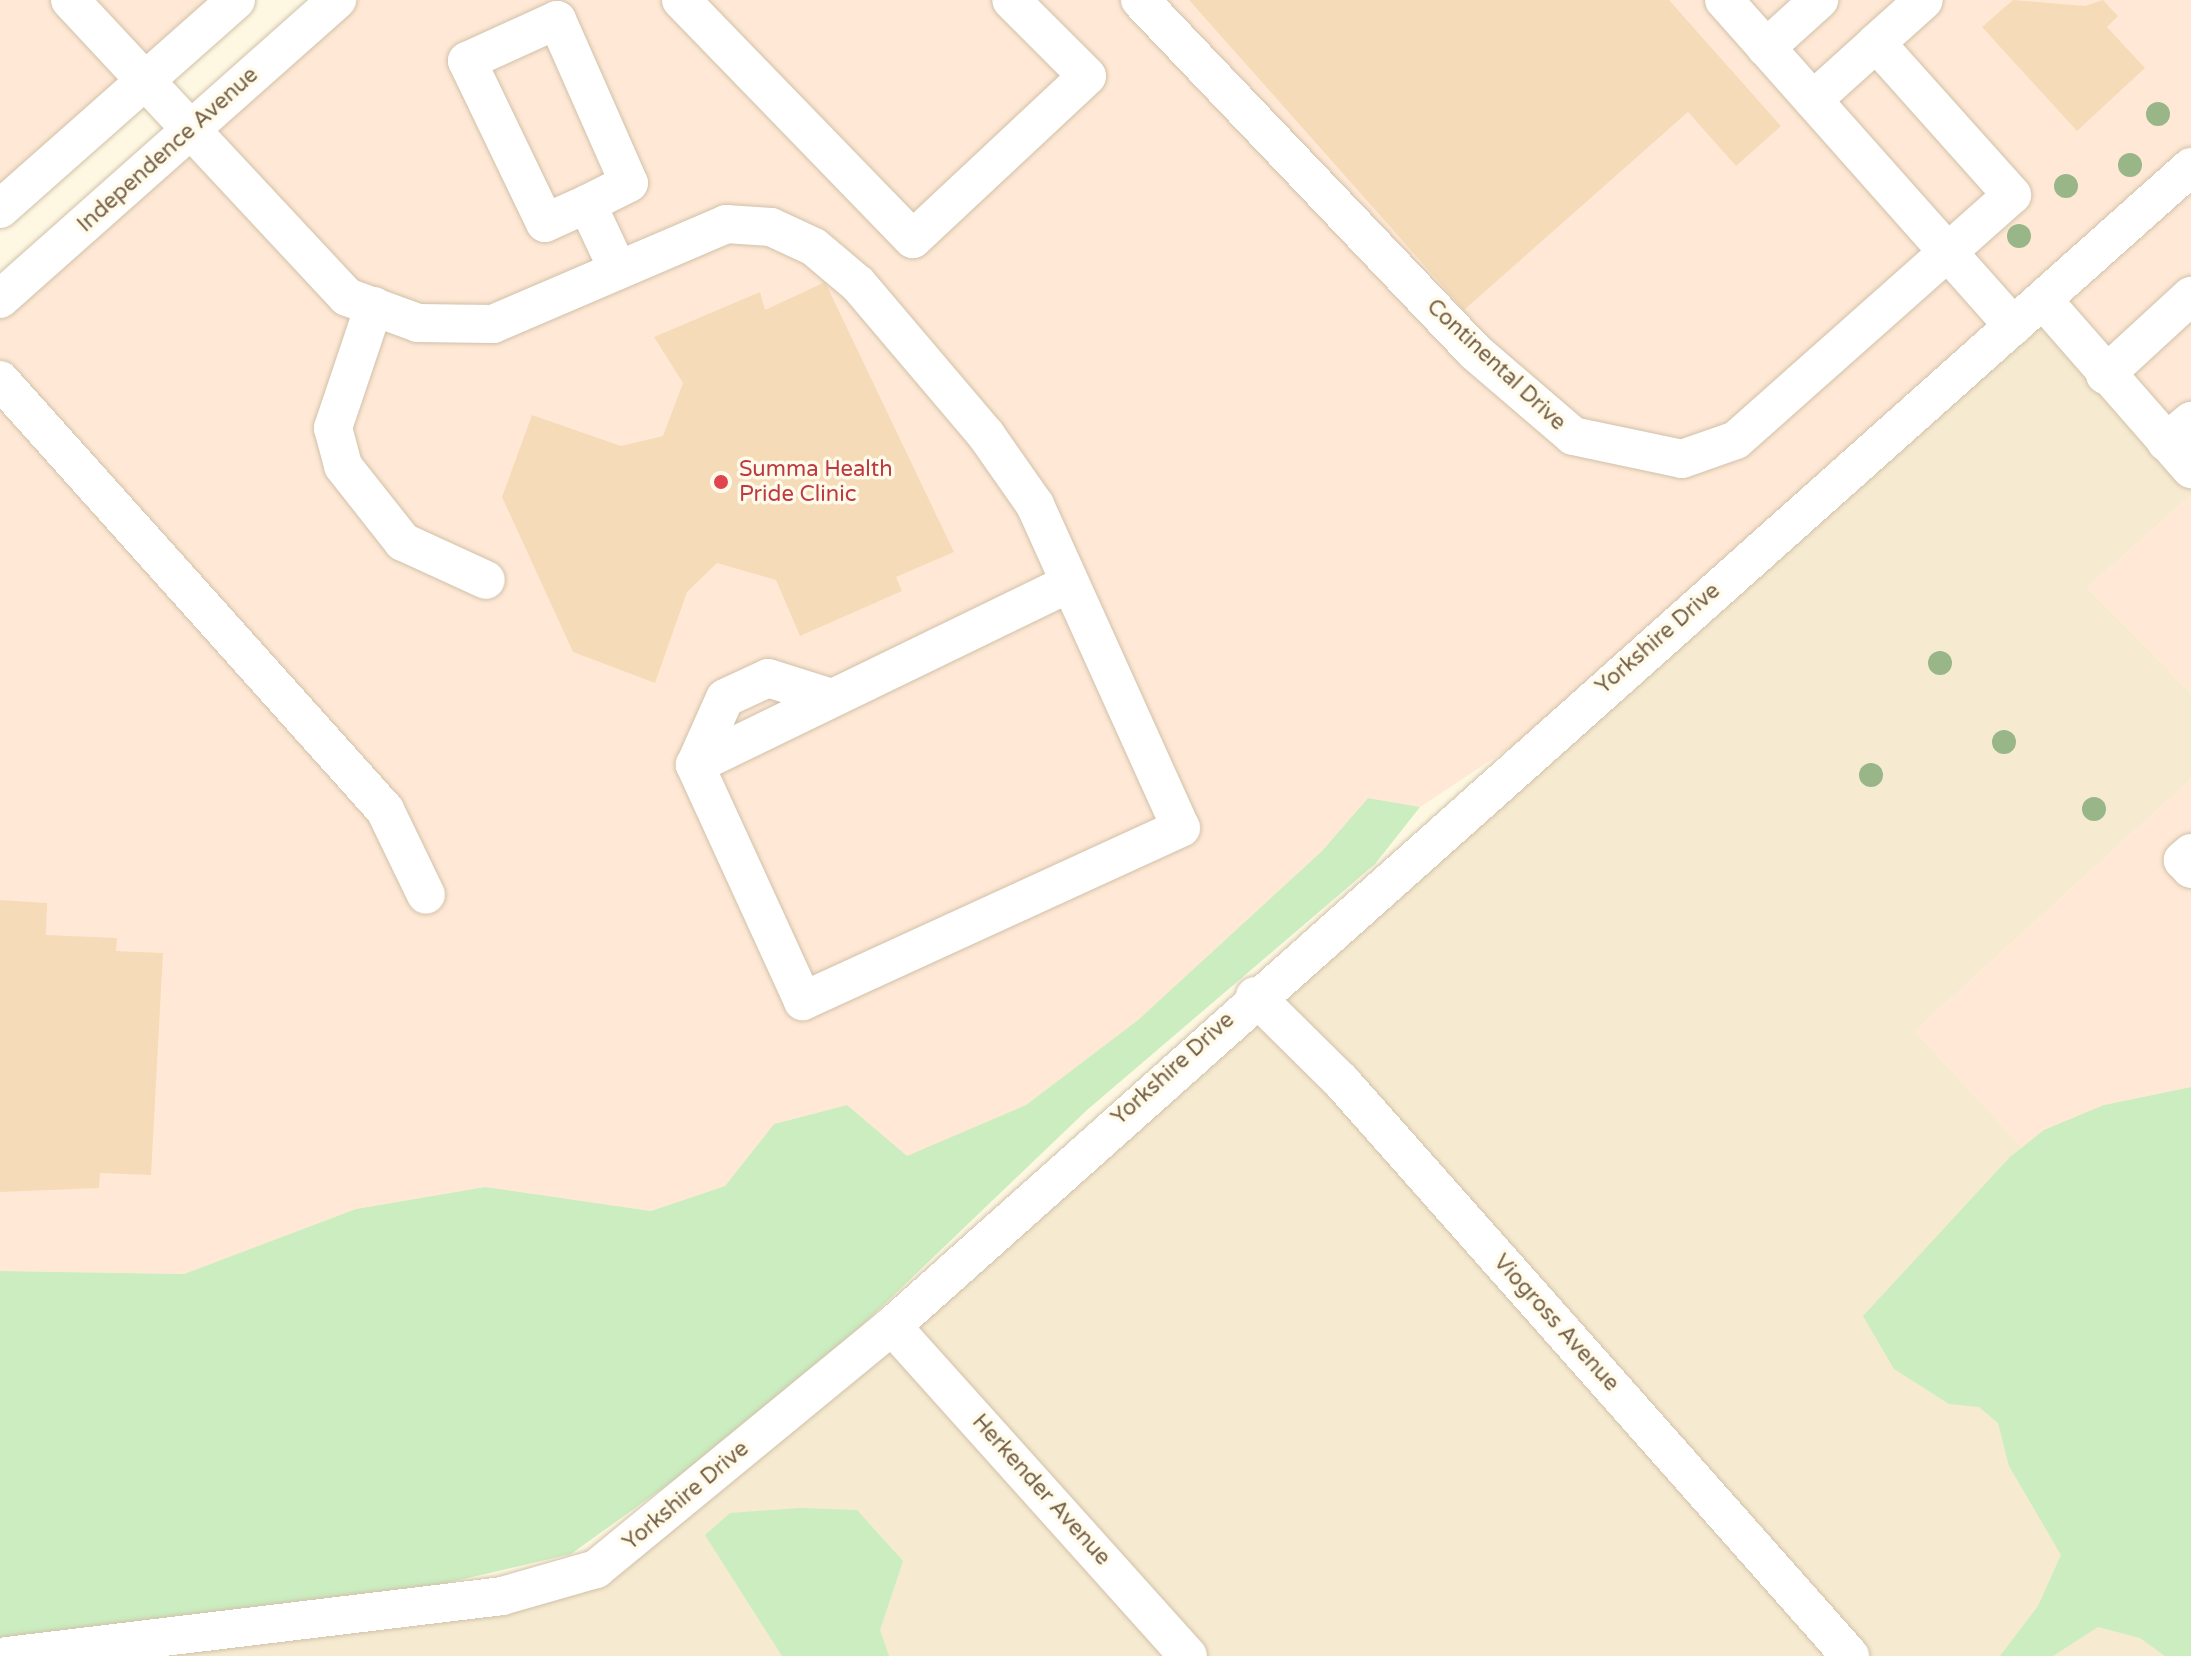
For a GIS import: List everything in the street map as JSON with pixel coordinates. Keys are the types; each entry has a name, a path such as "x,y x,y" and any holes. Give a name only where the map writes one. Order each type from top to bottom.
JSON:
{"street":[{"path":"70,0 188,132 347,297 418,323 493,324 726,224 771,227 814,247 858,284 986,435 1035,505 1181,828 803,1001 695,765 1069,583"},
{"path":"0,209 236,0"},
{"name":"Independence Avenue","path":"0,299 337,0"},
{"path":"681,0 913,239 1087,76 1011,0"},
{"name":"Continental Drive","path":"1140,0 1474,351 1573,436 1682,459 1736,440 2012,195 1876,43"},
{"path":"1724,0 2013,326"},
{"path":"1766,48 1819,0"},
{"path":"1813,100 1924,0"},
{"path":"557,20 629,183 587,204 545,223 467,61 557,20"},
{"name":"Yorkshire Drive","path":"7,1656 309,1623 568,1581 643,1534 892,1326 1255,996 2191,167"},
{"path":"587,204 618,270"},
{"path":"2105,375 2191,296"},
{"path":"2043,300 2105,375 2183,444"},
{"path":"374,306 333,428 343,466 403,542 486,580"},
{"path":"0,380 385,810 426,895"},
{"path":"2191,853 2183,860 2191,869"},
{"name":"Viogross Avenue","path":"1255,996 1341,1081 1850,1656"},
{"name":"Herkender Avenue","path":"892,1326 1188,1656"}],"shaded area":[{"path":"0,0 236,0 0,209"},
{"path":"337,0 2191,0 2191,469 2043,300 1599,689 1420,807 1368,798 1322,851 1138,1020 1026,1105 907,1157 847,1105 774,1124 725,1186 651,1211 485,1187 356,1209 184,1274 0,1271 0,299"},
{"path":"2043,300 2191,469 2191,495 2087,588 2191,693 2191,779 1915,1031 2191,1331 2191,1656 7,1656 596,1569"},
{"path":"2191,495 2191,693 2087,588"},
{"path":"2191,779 2191,1087 2104,1105 2022,1148 1915,1031"}],"green space":[{"path":"1368,798 1420,807 1375,864 1087,1110 780,1404 571,1554 416,1590 0,1644 0,1271 184,1274 356,1209 485,1187 651,1211 725,1186 774,1124 847,1105 907,1156 1026,1105 1138,1020 1322,851"},
{"path":"2191,1087 2191,1656 2165,1656 2140,1638 2098,1627 2053,1656 2000,1656 2038,1606 2061,1555 2009,1466 1998,1423 1979,1407 1949,1404 1894,1369 1863,1316 2010,1157 2044,1130 2104,1105"},
{"path":"800,1508 857,1510 903,1561 880,1630 889,1656 782,1656 705,1535 730,1513"}],"building":[{"path":"1189,0 1669,0 1781,126 1736,166 1688,112 1464,310"},
{"path":"2013,0 2085,6 2103,0 2118,16 2107,27 2145,68 2077,131 1982,27"},
{"path":"825,282 954,552 896,577 902,591 800,636 776,580 717,563 687,592 655,683 573,652 502,497 532,415 621,446 663,436 683,383 654,337 760,292 765,310"},
{"path":"0,900 47,903 46,935 117,938 116,951 163,953 151,1175 100,1173 99,1188 0,1192"}],"place":[{"name":"Summa Health Pride Clinic","path":"721,482"}]}
